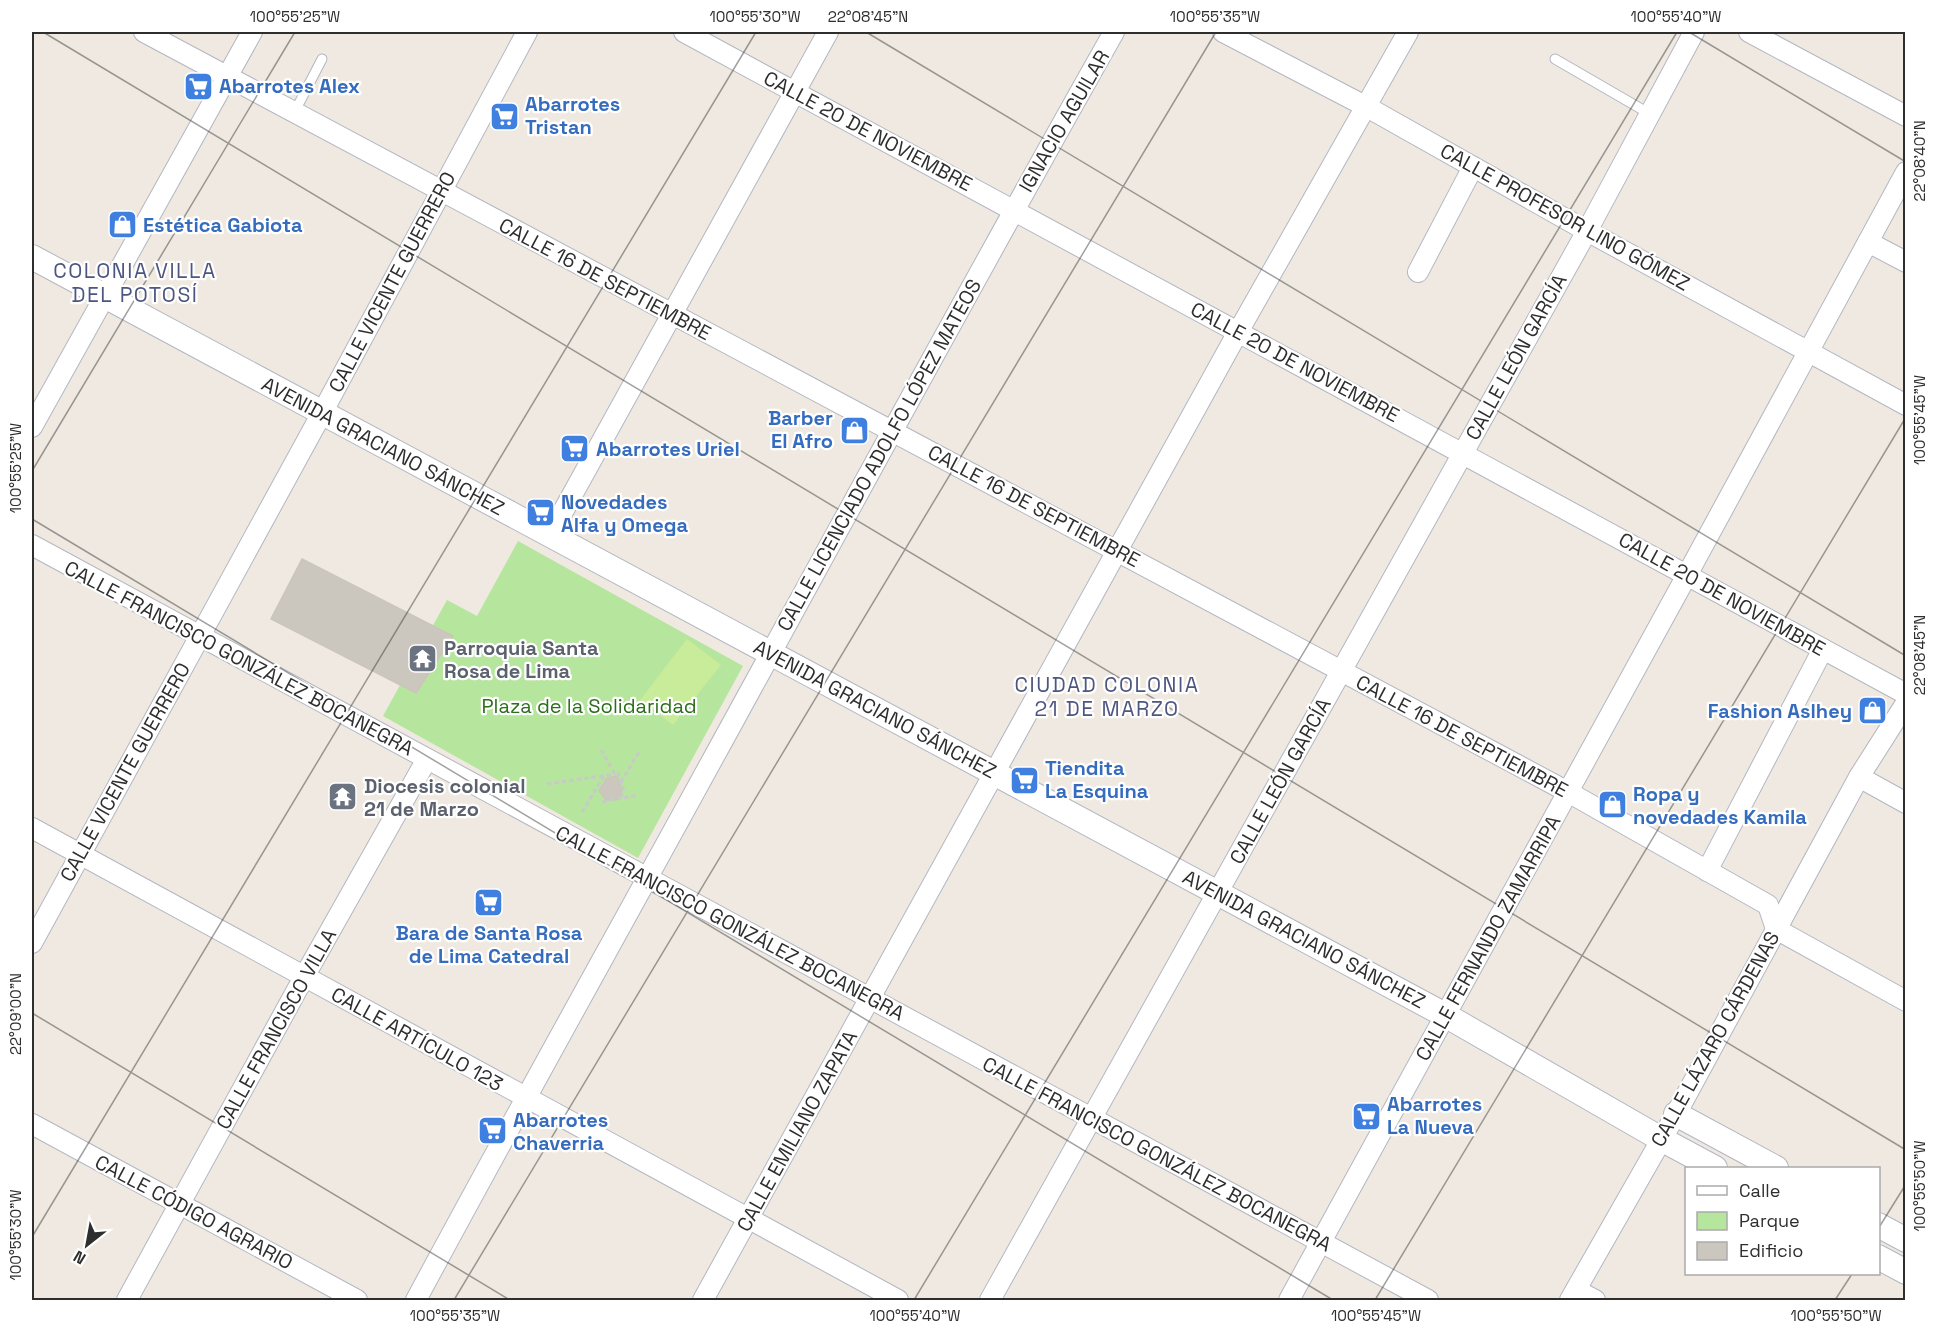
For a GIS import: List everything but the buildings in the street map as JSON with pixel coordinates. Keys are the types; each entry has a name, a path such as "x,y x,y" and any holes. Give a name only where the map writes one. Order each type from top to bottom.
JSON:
{"street":[{"name":"CALLE 16 DE SEPTIEMBRE","path":"144,32 1568,792 1768,905 1776,928"},
{"path":"32,427 252,32"},
{"name":"CALLE VICENTE GUERRERO","path":"32,943 527,32"},
{"name":"CALLE 20 DE NOVIEMBRE","path":"684,32 1905,694"},
{"path":"550,535 828,32"},
{"name":"IGNACIO AGUILAR","path":"1013,210 1114,32"},
{"name":"CALLE PROFESOR LINO GÓMEZ","path":"1223,32 1367,107 1587,231 1905,405"},
{"name":"CALLE EMILIANO ZAPATA","path":"703,1300 1238,332 1408,32"},
{"name":"CALLE LEÓN GARCÍA","path":"990,1300 1587,231 1694,32"},
{"path":"1749,32 1905,116"},
{"path":"1418,272 1473,167"},
{"name":"CALLE FERNANDO ZAMARRIPA","path":"1289,1300 1687,575 1905,172"},
{"name":"CALLE LICENCIADO ADOLFO LÓPEZ MATEOS","path":"416,1300 525,1097 1013,210"},
{"path":"1868,242 1905,262"},
{"name":"AVENIDA GRACIANO SÁNCHEZ","path":"32,257 1445,1015 1661,1140 1713,1167"},
{"name":"CALLE FRANCISCO GONZÁLEZ BOCANEGRA","path":"32,545 1428,1300"},
{"path":"1707,871 1823,649"},
{"name":"CALLE LÁZARO CÁRDENAS","path":"1573,1295 1676,1114 1859,777 1905,703"},
{"name":"CALLE FRANCISCO VILLA","path":"127,1300 304,977 428,759"},
{"path":"1859,777 1905,803"},
{"name":"CALLE ARTÍCULO 123","path":"32,828 898,1300"},
{"path":"1776,928 1905,1001"},
{"path":"1676,1114 1774,1167"},
{"name":"CALLE CÓDIGO AGRARIO","path":"32,1124 357,1300"},
{"path":"1880,1226 1905,1240"},
{"path":"1880,1258 1905,1272"},
{"path":"1573,1295 1594,1300"}],"lane":[{"path":"294,113 322,59"},
{"path":"1555,60 1650,114"}],"path":[{"path":"601,750 615,774"},
{"path":"621,782 639,752"},
{"path":"547,783 618,773 624,791 620,798"},
{"path":"582,812 604,776"},
{"path":"602,801 638,795"}],"green space":[{"name":"Plaza de la Solidaridad","path":"518,541 743,666 638,858 383,716 447,600 477,616"},
{"path":"687,639 721,665 673,725 640,700"}],"place":[{"name":"Abarrotes Alex","path":"198,86"},
{"name":"Abarrotes Tristan","path":"504,116"},
{"name":"Estética Gabiota","path":"122,225"},
{"name":"Barber El Afro","path":"854,430"},
{"name":"Abarrotes Uriel","path":"575,449"},
{"name":"Novedades Alfa y Omega","path":"540,513"},
{"name":"Parroquia Santa Rosa de Lima","path":"423,659"},
{"name":"Fashion Aslhey","path":"1873,711"},
{"name":"Tiendita La Esquina","path":"1024,780"},
{"name":"Diocesis colonial 21 de Marzo","path":"343,797"},
{"name":"Ropa y novedades Kamila","path":"1612,805"},
{"name":"Bara de Santa Rosa de Lima Catedral","path":"489,902"},
{"name":"Abarrotes La Nueva","path":"1366,1116"},
{"name":"Abarrotes Chaverria","path":"492,1131"}],"district":[{"name":"COLONIA VILLA DEL POTOSÍ","path":"135,282"},
{"name":"CIUDAD COLONIA 21 DE MARZO","path":"1107,696"}]}
